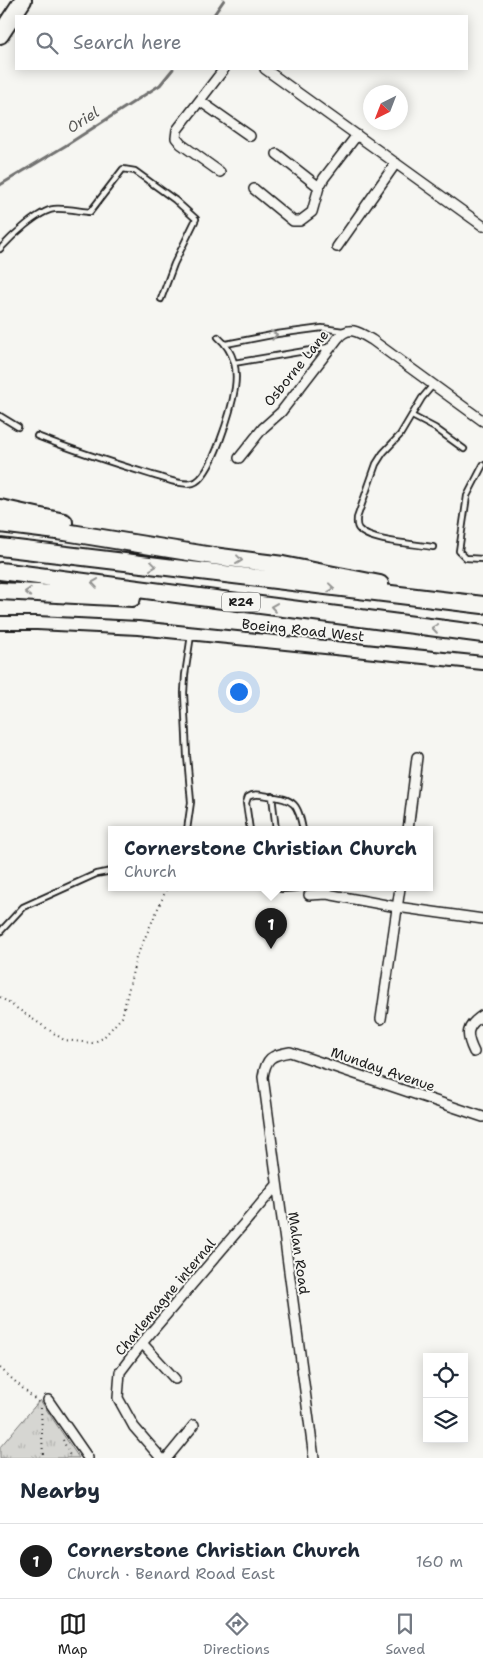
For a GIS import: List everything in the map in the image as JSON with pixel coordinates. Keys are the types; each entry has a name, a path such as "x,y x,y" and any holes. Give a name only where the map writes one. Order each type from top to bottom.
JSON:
{"highway":[{"path":"18,15 25,0"},
{"path":"0,35 25,0"},
{"path":"0,48 15,22"},
{"path":"0,508 213,556"},
{"path":"0,524 283,565 348,577 459,602"},
{"name":"R24","path":"0,547 483,605"},
{"name":"R24","path":"0,571 483,634"},
{"path":"0,591 252,604"}],"main road":[{"name":"Boeing Road West","path":"0,623 138,628 483,664"}],"street":[{"path":"220,172 181,144 176,138 177,130 223,70"},
{"path":"267,70 483,226"},
{"path":"200,101 250,136"},
{"path":"254,189 293,221 300,221 312,212 319,187 357,135"},
{"path":"277,154 319,187"},
{"path":"337,247 396,163"},
{"name":"Osborne Lane","path":"239,458 263,428 281,412 343,331 349,330 360,333 434,384 483,421"},
{"path":"409,826 418,757"},
{"path":"380,1019 400,891"},
{"path":"309,892 483,919"},
{"path":"474,1052 468,1035 469,1029 483,1015"},
{"name":"Munday Avenue","path":"274,1055 290,1052 483,1117"},
{"name":"Malan Road","path":"274,1055 265,1065 263,1077 276,1186 314,1458"},
{"name":"Charlemagne internal","path":"161,1458 134,1427 118,1398 120,1372 142,1343 276,1186"},
{"path":"142,1343 176,1379"},
{"path":"45,1402 88,1458"},
{"path":"167,1458 194,1425"}],"lane":[{"path":"0,249 25,225 53,209 90,212 123,169 135,171 175,200 196,219 174,264 161,299"},
{"path":"226,344 322,328 343,331"},
{"path":"37,436 112,463 183,484 192,484 198,481 204,475 214,456 231,406 235,387 234,362 226,344 218,337"},
{"path":"234,362 331,347"},
{"path":"433,547 371,536 359,529 356,524 376,464 383,453 400,435 422,398 434,384"},
{"path":"0,416 18,428"},
{"path":"412,416 435,428 464,449"},
{"path":"483,465 467,496 459,551 466,558 483,559"},
{"path":"188,826 191,802 184,694 191,634"},
{"path":"249,826 246,803 248,797 253,794 290,800 300,814 302,826"},
{"path":"272,796 276,826"},
{"path":"0,932 23,907 96,874 108,872"}],"path":[{"path":"0,997 64,1040 92,1043 103,1038 122,1017 136,958 166,891"},
{"path":"0,1368 45,1402 43,1458"}],"green space":[{"path":"40,1400 79,1458 0,1458 0,1447"}],"waterway":[{"name":"Oriel","path":"214,15 224,0"},
{"name":"Oriel","path":"0,185 160,85 172,70"}],"place":[{"name":"Cornerstone Christian Church","path":"271,949"}]}
